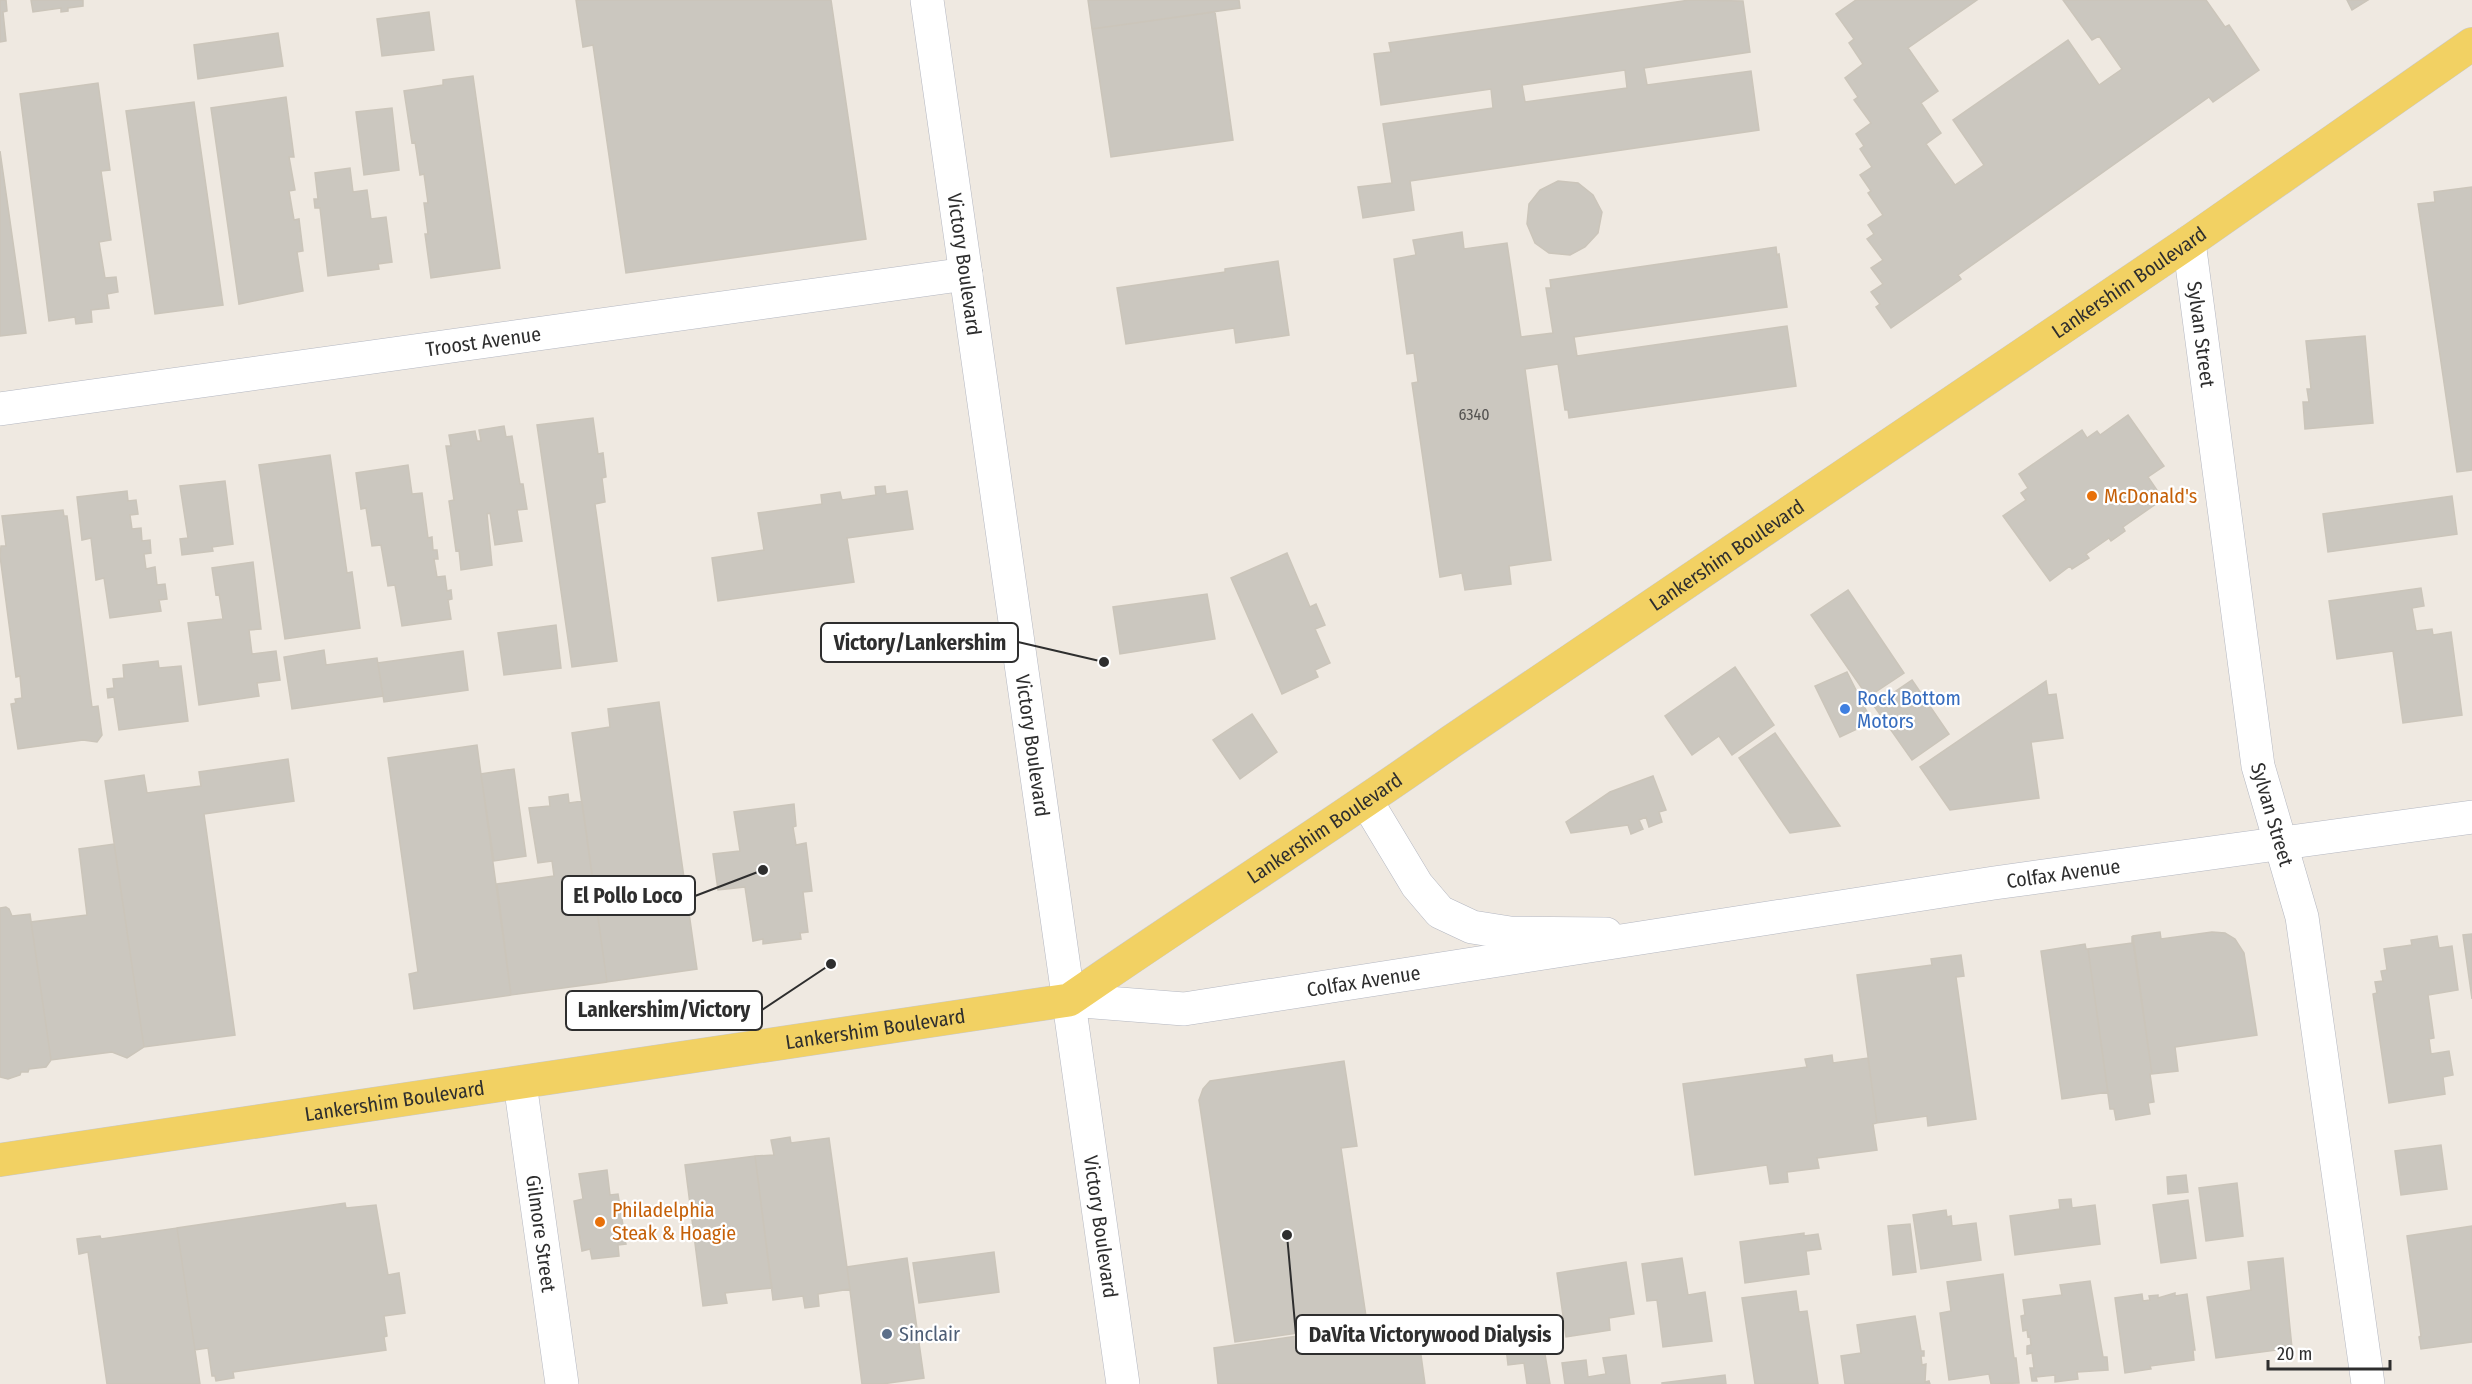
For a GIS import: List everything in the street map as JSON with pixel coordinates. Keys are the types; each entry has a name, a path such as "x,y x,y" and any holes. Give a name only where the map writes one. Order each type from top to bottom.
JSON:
{"main road":[{"name":"Victory Boulevard","path":"927,0 1123,1384"},
{"name":"Lankershim Boulevard","path":"0,1160 1069,1000 1160,937 1367,802 1460,735 2188,242 2472,44"},
{"name":"Sylvan Street","path":"2188,242 2258,766 2302,917 2367,1384"},
{"name":"Troost Avenue","path":"0,410 966,274"},
{"name":"Colfax Avenue","path":"1367,802 1417,885 1440,912 1472,927 1510,933 1656,935"},
{"name":"Colfax Avenue","path":"1069,1000 1184,1009 1402,977 1994,883 2472,817"},
{"name":"Gilmore Street","path":"520,1083 562,1384"}],"building":[{"path":"0,0 6,0 7,11 3,12 6,41 0,42"},
{"path":"31,0 83,0 83,6 68,8 68,11 61,12 61,8 33,12"},
{"path":"576,0 831,0 866,239 626,273 593,45 583,47"},
{"path":"1088,0 1239,0 1240,8 1092,29"},
{"path":"1690,0 1743,1 1750,52 1644,68 1647,85 1751,71 1759,130 1410,181 1414,210 1363,218 1358,187 1392,183 1383,124 1493,108 1491,89 1381,105 1374,54 1391,52 1389,43","holes":["1625,70 1627,88 1525,102 1522,85"]},
{"path":"1856,0 1977,0 1908,48 1938,91 1921,103 1941,133 1926,144 1955,185 1984,165 1953,120 2068,40 2099,85 2122,69 2099,36 2092,40 2063,0 2206,0 2225,27 2229,25 2259,70 2213,102 2209,97 1958,275 1961,279 1891,328 1876,307 1880,304 1871,292 1883,284 1871,268 1883,260 1867,239 1874,234 1868,225 1883,215 1868,193 1871,191 1860,175 1872,167 1860,149 1864,146 1856,134 1871,123 1854,100 1858,97 1845,78 1863,64 1849,43 1854,39 1836,14"},
{"path":"2347,0 2368,0 2352,10"},
{"path":"429,12 434,50 382,56 377,19"},
{"path":"1215,12 1233,140 1111,157 1092,29"},
{"path":"278,33 283,66 198,79 194,45"},
{"path":"473,76 500,268 431,278 425,234 428,234 424,203 428,203 424,174 420,175 415,142 412,143 404,91 443,85 443,80"},
{"path":"98,83 110,170 101,171 111,240 99,242 105,278 116,277 118,292 107,294 109,308 91,310 92,322 76,324 75,317 49,321 20,94"},
{"path":"286,97 294,157 289,157 295,190 289,191 294,220 299,219 303,251 297,252 303,291 239,304 211,108"},
{"path":"194,102 223,305 155,314 126,111"},
{"path":"392,108 399,170 364,175 356,112"},
{"path":"0,151 26,333 0,336"},
{"path":"350,168 353,192 367,190 371,219 386,217 392,262 378,264 379,269 328,276 320,208 315,208 314,199 318,199 315,173"},
{"path":"1558,181 1578,183 1593,195 1602,212 1598,233 1585,247 1570,255 1549,253 1535,243 1527,224 1529,204 1540,190"},
{"path":"2472,187 2472,470 2457,472 2418,204 2435,202 2434,192"},
{"path":"1462,232 1464,249 1507,243 1521,337 1553,333 1546,288 1551,288 1550,280 1776,247 1787,307 1574,337 1577,356 1787,326 1796,386 1569,418 1568,410 1565,410 1558,364 1525,369 1551,560 1509,566 1511,584 1465,590 1462,573 1440,577 1412,383 1418,382 1414,353 1407,354 1394,259 1416,255 1413,240"},
{"path":"1278,261 1289,335 1236,343 1234,328 1126,344 1117,288 1225,272 1225,269"},
{"path":"2365,336 2373,423 2305,429 2303,402 2309,402 2307,389 2311,389 2306,341"},
{"name":"McDonald's","path":"2128,415 2164,466 2148,477 2163,499 2123,527 2125,531 2111,541 2109,538 2086,554 2089,558 2072,569 2070,566 2050,581 2003,516 2026,500 2021,493 2028,488 2019,474 2082,430 2087,438 2097,431 2100,435"},
{"path":"593,418 598,454 603,453 606,477 602,478 605,502 595,504 617,661 572,667 537,425"},
{"path":"504,426 506,437 512,436 520,484 523,484 527,509 517,510 522,541 495,545 490,513 487,514 492,565 461,570 449,501 454,500 446,446 451,446 449,435 475,431 477,441 481,441 479,430"},
{"path":"330,455 347,573 352,572 360,628 285,639 259,465"},
{"path":"408,465 412,494 422,493 428,538 432,537 433,550 437,550 438,559 434,559 437,577 445,576 447,591 451,590 452,599 448,600 451,619 402,626 395,585 388,586 381,545 372,546 366,508 361,509 356,473"},
{"path":"225,481 233,544 212,547 213,551 182,555 180,539 188,538 180,486"},
{"path":"885,486 886,494 907,491 913,529 847,538 854,582 718,601 712,558 764,550 758,513 822,504 821,495 840,492 842,500 876,495 875,487"},
{"path":"127,491 128,501 136,500 138,514 130,515 132,529 141,528 142,541 150,540 151,553 144,554 146,569 155,567 157,585 165,584 167,599 159,600 161,611 110,618 104,578 96,580 91,538 82,540 77,497"},
{"path":"2452,496 2457,534 2328,552 2323,514"},
{"path":"63,510 64,516 67,516 92,707 98,706 102,735 97,742 83,740 18,749 11,704 16,703 15,699 22,698 20,676 16,677 0,556 1,546 6,546 2,516"},
{"path":"1287,553 1310,607 1316,604 1325,625 1315,629 1330,663 1315,670 1318,677 1282,694 1231,578"},
{"path":"253,562 261,629 249,630 252,654 276,651 280,680 257,683 259,696 199,705 188,623 223,619 212,568"},
{"path":"2421,588 2424,606 2412,608 2416,631 2432,629 2433,635 2451,632 2462,715 2403,723 2393,651 2337,659 2329,601"},
{"path":"1848,590 1904,673 1868,697 1811,615"},
{"path":"1207,594 1215,639 1120,654 1113,607"},
{"path":"556,625 561,668 504,675 498,633"},
{"path":"324,650 326,665 377,658 383,696 292,709 284,657"},
{"path":"463,651 468,690 384,702 378,663"},
{"path":"158,661 159,668 181,666 188,721 119,730 114,697 108,698 107,689 114,688 113,679 124,678 123,665"},
{"path":"1735,667 1774,725 1732,755 1719,736 1692,755 1665,716"},
{"path":"1847,672 1872,722 1840,737 1815,686"},
{"path":"1912,680 1949,734 1912,760 1874,706"},
{"path":"2046,681 2048,695 2056,694 2063,738 2031,742 2039,798 1950,810 1920,767"},
{"path":"659,702 697,969 607,982 572,733 610,727 608,709"},
{"path":"1252,714 1277,752 1240,779 1213,740"},
{"path":"1775,733 1840,826 1790,833 1739,758"},
{"path":"477,745 511,995 414,1009 409,974 418,972 388,758"},
{"path":"288,759 294,801 204,814 235,1035 144,1047 105,781 144,775 147,793 201,786 199,772"},
{"path":"514,769 526,856 494,861 481,774"},
{"path":"1653,776 1666,810 1659,812 1662,822 1649,827 1646,817 1639,820 1643,829 1631,834 1628,825 1571,833 1566,822 1610,792"},
{"path":"568,794 569,803 582,801 607,982 511,995 497,884 554,876 552,861 538,863 529,808 550,806 549,797"},
{"path":"794,804 796,826 793,827 796,845 806,843 812,891 803,892 808,932 800,933 801,939 763,944 763,939 753,941 745,887 718,890 713,854 740,851 734,812"},
{"path":"114,844 144,1047 127,1058 112,1052 51,1060 31,922 87,915 79,849"},
{"path":"6,907 12,916 30,914 51,1060 46,1067 29,1069 28,1072 21,1072 20,1075 8,1079 0,1077 0,908"},
{"path":"2160,932 2161,939 2212,932 2225,933 2235,939 2244,953 2257,1035 2175,1047 2178,1071 2152,1074 2133,936"},
{"path":"2472,934 2472,999 2463,935"},
{"path":"2132,936 2154,1102 2148,1103 2150,1114 2116,1120 2114,1109 2110,1109 2088,949 2132,943"},
{"path":"2437,936 2439,948 2452,946 2458,990 2428,995 2434,1038 2429,1039 2431,1054 2449,1051 2453,1075 2443,1077 2445,1094 2389,1103 2373,994 2377,993 2375,982 2383,981 2381,971 2387,970 2384,949 2412,945 2411,940"},
{"path":"2085,944 2088,949 2108,1092 2062,1099 2041,951"},
{"path":"1961,955 1964,976 1956,977 1976,1119 1928,1126 1927,1116 1877,1123 1857,975 1932,965 1931,959"},
{"path":"1832,1055 1833,1063 1868,1058 1877,1123 1873,1124 1877,1150 1817,1158 1819,1168 1787,1172 1788,1182 1770,1184 1767,1165 1695,1175 1683,1084 1807,1067 1805,1059"},
{"path":"1344,1061 1357,1146 1341,1148 1367,1323 1235,1342 1199,1100 1203,1089 1210,1081"},
{"path":"790,1137 791,1143 829,1138 850,1289 818,1294 819,1306 805,1308 803,1296 773,1300 755,1156 774,1155 771,1140"},
{"path":"2441,1145 2447,1189 2401,1195 2395,1151"},
{"path":"755,1156 772,1288 725,1293 727,1303 703,1306 685,1165"},
{"name":"Philadelphia Steak & Hoagie","path":"607,1170 610,1195 618,1194 626,1244 618,1245 619,1256 592,1259 590,1249 582,1251 574,1201 583,1199 579,1174"},
{"path":"2186,1175 2188,1192 2168,1194 2167,1177"},
{"path":"2237,1183 2243,1236 2206,1241 2199,1188"},
{"path":"2071,1199 2072,1208 2095,1205 2100,1244 2015,1255 2010,1216 2060,1209 2059,1200"},
{"path":"2188,1200 2196,1258 2161,1263 2153,1205"},
{"path":"345,1203 346,1208 376,1205 388,1275 399,1273 405,1313 384,1316 387,1336 384,1337 386,1350 233,1372 234,1378 216,1381 215,1376 212,1376 208,1348 195,1350 177,1228"},
{"path":"1946,1210 1947,1217 1951,1216 1952,1226 1976,1223 1981,1260 1921,1269 1913,1215"},
{"path":"1910,1224 1916,1272 1893,1275 1888,1226"},
{"path":"2472,1226 2472,1342 2421,1349 2407,1236"},
{"path":"177,1228 200,1384 107,1384 88,1252 79,1254 77,1239 100,1236 101,1239"},
{"path":"1804,1233 1804,1236 1818,1234 1821,1249 1806,1251 1809,1274 1745,1283 1740,1242"},
{"path":"994,1252 999,1292 919,1303 913,1263"},
{"name":"Sinclair","path":"907,1258 924,1378 882,1384 862,1384 847,1267"},
{"path":"1682,1258 1688,1295 1705,1292 1712,1341 1663,1347 1657,1300 1647,1301 1642,1264"},
{"path":"2283,1258 2292,1348 2216,1358 2207,1297 2251,1290 2248,1262"},
{"path":"1626,1262 1634,1314 1609,1318 1610,1330 1566,1337 1557,1273"},
{"path":"2003,1274 2019,1383 1991,1384 1989,1374 1949,1380 1940,1313 1951,1311 1947,1282"},
{"path":"2090,1281 2103,1357 2107,1357 2108,1370 2077,1372 2078,1379 2055,1382 2055,1375 2036,1377 2037,1381 2032,1381 2030,1368 2034,1368 2032,1353 2027,1354 2027,1346 2031,1345 2030,1336 2028,1337 2027,1330 2023,1331 2021,1316 2025,1315 2023,1300 2062,1295 2060,1285"},
{"path":"1796,1291 1799,1312 1807,1311 1818,1384 1755,1384 1742,1298"},
{"path":"2175,1293 2175,1296 2187,1294 2195,1350 2193,1350 2194,1360 2150,1366 2151,1369 2125,1373 2115,1298 2142,1294 2143,1301 2150,1300 2149,1296 2158,1295 2158,1298"},
{"path":"1915,1316 1921,1351 1924,1351 1924,1356 1921,1356 1922,1365 1926,1364 1925,1382 1929,1381 1930,1384 1845,1384 1841,1356 1861,1353 1857,1325"},
{"path":"1416,1319 1425,1384 1218,1384 1214,1348"},
{"path":"1540,1325 1550,1384 1527,1384 1524,1363 1508,1365 1504,1330"},
{"path":"1626,1355 1630,1384 1565,1384 1562,1363 1586,1360 1588,1377 1606,1374 1603,1358"},
{"path":"1725,1375 1726,1384 1662,1384 1662,1383"}],"place":[{"name":"McDonald's","path":"2092,496"},
{"name":"Victory/Lankershim","path":"1104,662"},
{"name":"Rock Bottom Motors","path":"1845,709"},
{"name":"El Pollo Loco","path":"763,870"},
{"name":"Lankershim/Victory","path":"831,964"},
{"name":"Philadelphia Steak & Hoagie","path":"600,1222"},
{"name":"DaVita Victorywood Dialysis","path":"1287,1235"},
{"name":"Sinclair","path":"887,1334"}]}
